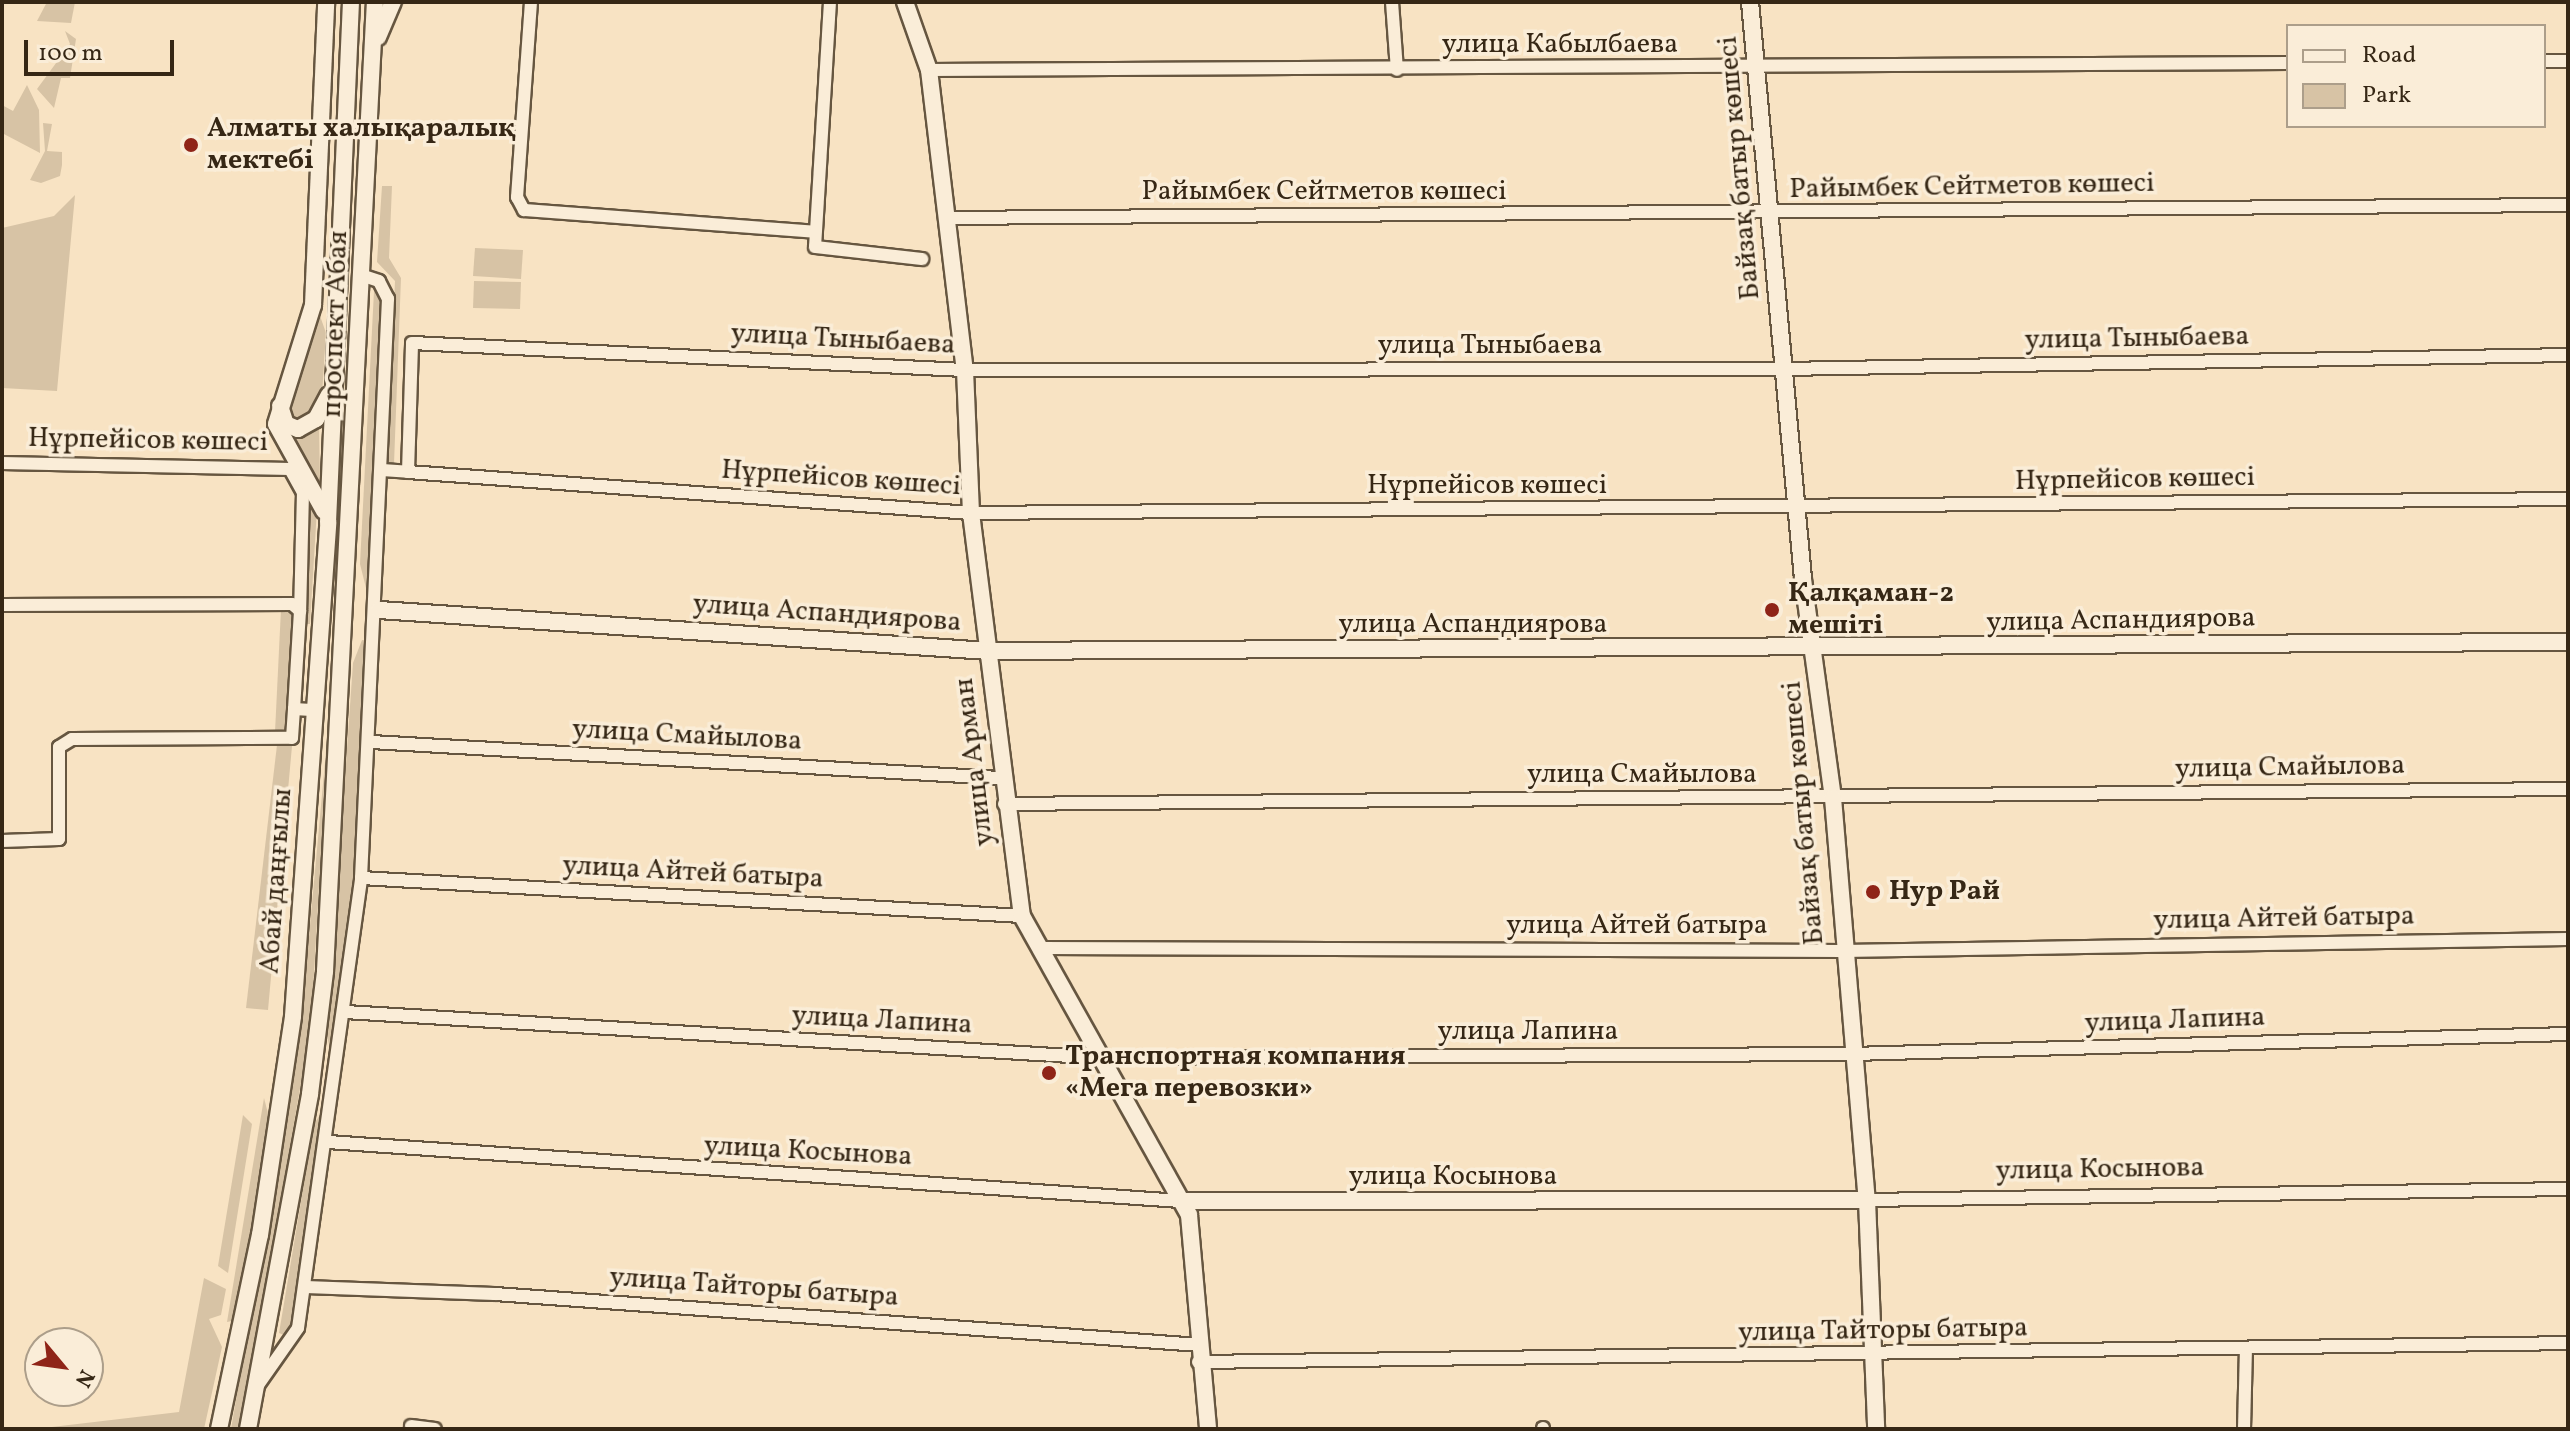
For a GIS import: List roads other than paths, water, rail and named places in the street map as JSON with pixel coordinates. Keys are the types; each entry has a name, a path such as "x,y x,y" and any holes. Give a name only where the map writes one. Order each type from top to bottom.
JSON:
{"street":[{"path":"326,2 313,305 279,401 279,436 314,481 328,522"},
{"name":"Абай даңғылы","path":"219,1429 260,1235 293,1016 328,522 351,2"},
{"name":"проспект Абая","path":"356,468 375,2"},
{"path":"373,50 393,2"},
{"path":"531,2 517,197 524,210 815,232"},
{"path":"830,2 815,232 822,252 922,259"},
{"name":"улица Арман","path":"905,2 929,70 965,370 971,513 1000,778 1022,916 1181,1201 1193,1236 1198,1354 1208,1429"},
{"path":"1392,2 1397,70"},
{"name":"Байзақ батыр көшесі","path":"1750,2 1796,509 1833,798 1843,951 1867,1200 1876,1356 1876,1429"},
{"path":"2546,61 2568,61"},
{"name":"улица Кабылбаева","path":"929,70 1397,70 2286,63"},
{"name":"Райымбек Сейтметов көшесі","path":"945,218 2568,205"},
{"path":"256,1388 295,1338 334,1142 361,878 379,610 388,299 379,281 364,276"},
{"name":"улица Тыныбаева","path":"408,472 412,343 965,370 1784,369 2568,355"},
{"path":"279,401 286,424 306,426 322,411 334,373"},
{"name":"Нұрпейісов көшесі","path":"2,463 290,469 303,492 300,611"},
{"name":"Абай даңғылы","path":"249,1425 325,971 356,468"},
{"name":"Нұрпейісов көшесі","path":"382,470 971,513 1796,509 2568,499"},
{"path":"2,605 289,603 300,611 292,738 72,739 59,747 59,839 2,841"},
{"name":"улица Аспандиярова","path":"379,610 988,651 1816,651 2568,642"},
{"path":"294,709 316,710"},
{"name":"улица Смайылова","path":"371,742 1000,778"},
{"name":"улица Смайылова","path":"1004,804 2568,789"},
{"name":"улица Айтей батыра","path":"361,878 1022,916"},
{"name":"улица Айтей батыра","path":"1042,948 1843,951 2568,939"},
{"name":"улица Лапина","path":"345,1012 1103,1058 1852,1054 2568,1034"},
{"name":"улица Косынова","path":"334,1142 1181,1201 1867,1200 2568,1189"},
{"name":"улица Тайторы батыра","path":"305,1287 495,1294 1198,1354 1876,1356 2568,1343"},
{"path":"2244,1429 2246,1349"},
{"path":"411,1426 435,1429"}],"place":[{"name":"Алматы халықаралық мектебі","path":"191,145"},
{"name":"Қалқаман-2 мешіті","path":"1772,610"},
{"name":"Нур Рай","path":"1873,892"},
{"name":"Транспортная компания «Мега перевозки»","path":"1049,1073"}]}
